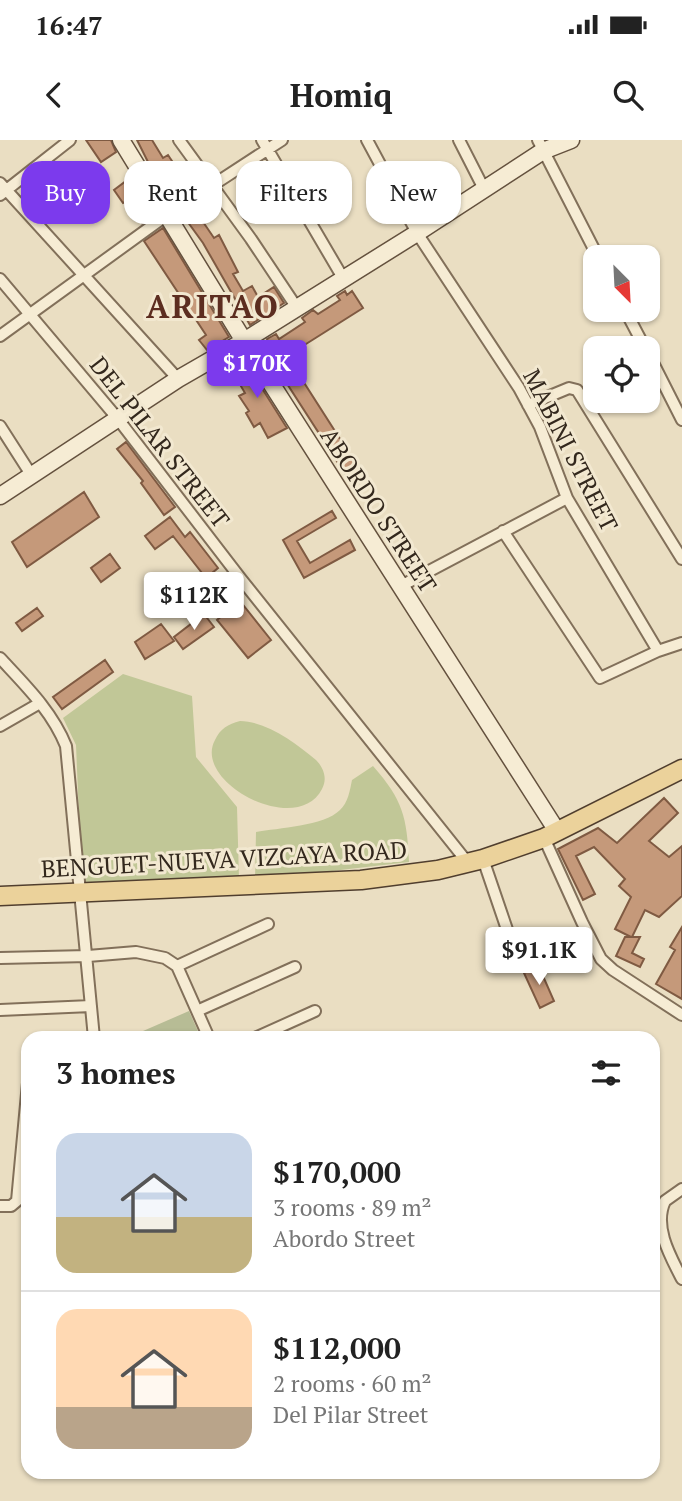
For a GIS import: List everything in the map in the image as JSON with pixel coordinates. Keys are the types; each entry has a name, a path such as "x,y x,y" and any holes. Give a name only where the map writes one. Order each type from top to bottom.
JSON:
{"main road":[{"name":"BENGUET-NUEVA VIZCAYA ROAD","path":"0,896 361,880 407,875 475,861 551,835 681,771"}],"street":[{"path":"70,140 2,189 178,379"},
{"name":"ABORDO STREET","path":"121,140 134,161"},
{"path":"179,140 195,161"},
{"path":"222,179 265,145 282,140"},
{"name":"MABINI STREET","path":"368,140 417,233 528,405 540,427 568,498 658,651"},
{"path":"458,140 484,189"},
{"path":"0,496 178,379 417,233 484,189 541,146 571,140"},
{"path":"265,145 343,278"},
{"path":"541,146 592,245"},
{"path":"222,198 297,308"},
{"path":"0,336 154,224"},
{"name":"ABORDO STREET","path":"172,224 401,586 551,835"},
{"name":"DEL PILAR STREET","path":"0,279 118,419 249,589 475,861 514,950"},
{"path":"660,377 682,420"},
{"path":"528,405 569,388 577,390 682,559"},
{"path":"0,426 32,476"},
{"path":"401,586 568,498"},
{"path":"503,531 600,678 682,643"},
{"path":"0,658 40,703 61,733 66,746 93,1031"},
{"path":"0,726 40,703"},
{"path":"551,835 582,922 601,959 613,970 682,1015"},
{"path":"177,966 268,924"},
{"path":"0,958 136,952 153,954 177,966 206,1031"},
{"path":"197,1011 295,967"},
{"path":"0,1010 91,1006"},
{"path":"271,1031 316,1011"},
{"path":"0,1206 13,1205 17,1200 21,1157"},
{"path":"682,1189 662,1207 660,1223 672,1260 682,1279"}],"green space":[{"path":"123,674 192,696 196,757 237,807 239,879 82,890 76,745 63,718"},
{"path":"240,721 261,725 281,734 319,763 324,773 324,785 309,803 292,808 271,806 250,799 232,787 218,772 212,756 215,740 225,727"},
{"path":"373,766 391,789 402,810 409,862 255,880 256,832 312,823 333,815 345,804 352,780"},
{"path":"189,1011 198,1031 143,1031"}],"building":[{"path":"86,140 111,140 116,152 100,161"},
{"path":"137,140 152,140 163,158 168,155 172,161 148,161"},
{"path":"124,182 124,202 123,203 114,190"},
{"path":"189,224 204,224 214,238 219,235 238,272 233,274 243,291 252,286 258,297 274,287 284,303 250,325"},
{"path":"163,228 229,337 207,350 199,340 206,335 144,241"},
{"path":"345,291 347,295 352,291 363,308 287,356 365,478 353,486 264,348 270,344 267,339 276,334 279,339 305,322 302,318 313,310 318,314 340,300 337,296"},
{"path":"241,355 287,428 268,438 260,423 254,427 246,413 249,411 239,396 245,393 228,364"},
{"path":"126,442 175,507 164,515 141,483 143,481 117,449"},
{"path":"84,492 99,517 27,567 12,542"},
{"path":"332,511 336,518 297,541 310,563 350,540 355,550 304,578 283,540"},
{"path":"170,517 185,537 190,532 218,568 206,578 173,536 155,549 145,536"},
{"path":"110,554 120,568 101,582 91,568"},
{"path":"240,601 271,640 248,658 217,620"},
{"path":"37,608 43,616 22,631 16,623"},
{"path":"204,614 214,627 183,649 174,637"},
{"path":"161,624 174,641 145,659 135,642"},
{"path":"105,660 113,672 62,709 53,697"},
{"path":"664,798 678,813 649,841 669,857 682,846 682,896 659,917 645,910 632,937 640,937 632,953 644,959 640,967 616,956 625,937 631,937 615,929 631,897 619,886 625,879 594,847 576,856 595,894 583,900 558,849 598,828 617,843"},
{"path":"682,927 682,999 656,984 675,950 670,947"},
{"path":"539,967 554,1001 540,1008 524,973"}],"district":[{"name":"ARITAO","path":"213,306"}]}
